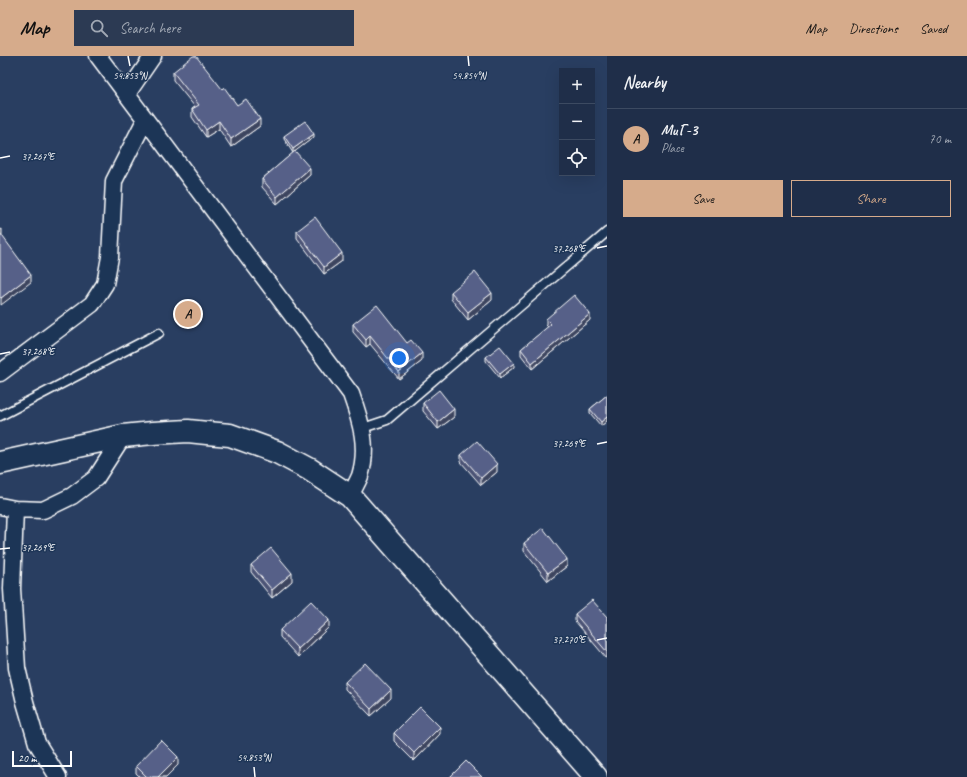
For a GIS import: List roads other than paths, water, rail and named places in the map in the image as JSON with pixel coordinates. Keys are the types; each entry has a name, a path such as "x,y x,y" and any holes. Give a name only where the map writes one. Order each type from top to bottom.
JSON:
{"main road":[{"path":"0,463 123,436 188,431 230,435 277,452 309,469 350,496 596,777"}],"street":[{"path":"98,56 352,394 363,428 364,450 360,476 350,496"},
{"path":"127,94 153,56"},
{"path":"0,373 92,304 105,284 110,257 114,181 145,120"},
{"path":"58,777 37,743 17,668 7,508 43,510 72,496 96,478 123,436"}],"lane":[{"path":"363,428 386,420 607,232"},
{"path":"0,416 159,333"}],"place":[{"name":"МиГ-3","path":"188,314"}]}
